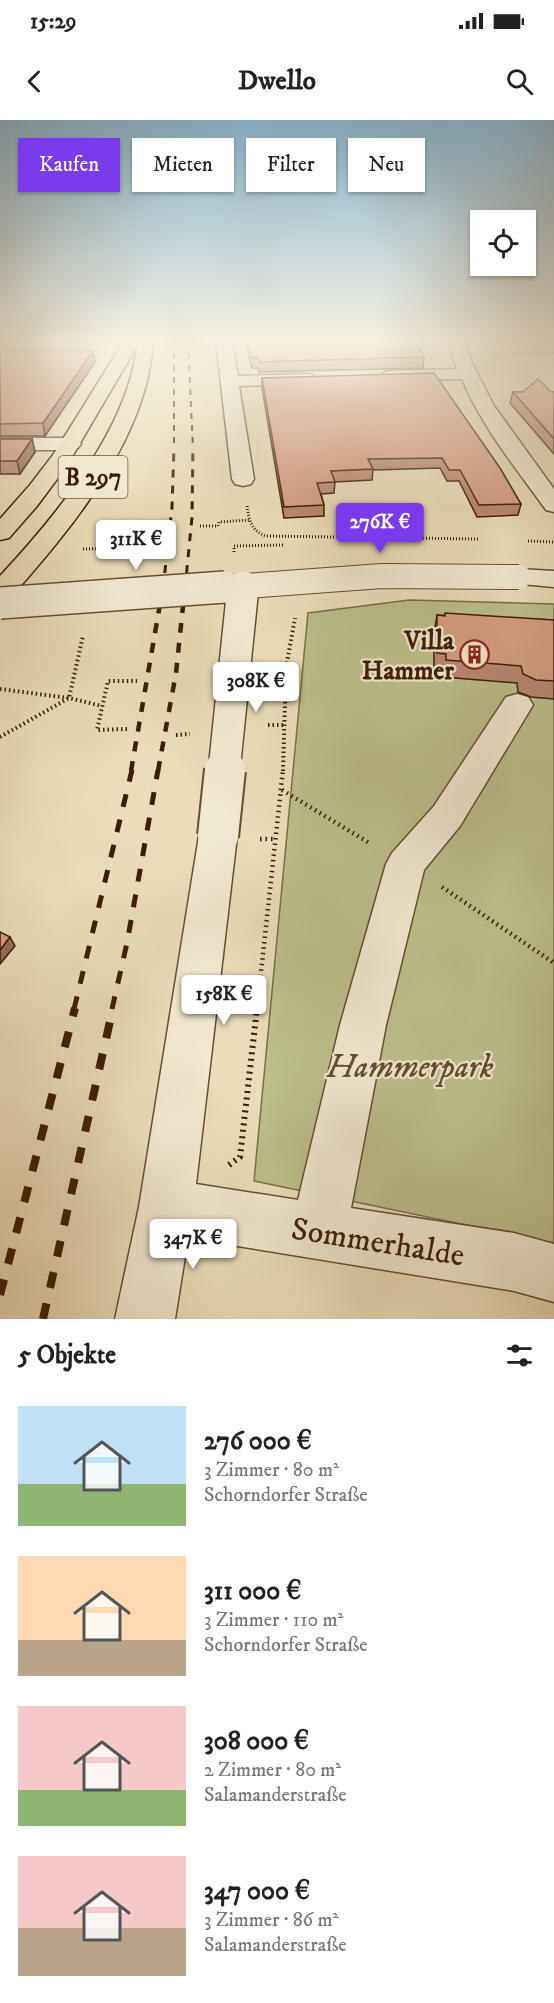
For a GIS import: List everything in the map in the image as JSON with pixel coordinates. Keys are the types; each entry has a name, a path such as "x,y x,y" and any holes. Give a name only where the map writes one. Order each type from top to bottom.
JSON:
{"main road":[{"name":"B 297","path":"0,533 24,508 71,444 97,397"},
{"name":"B 297","path":"0,592 70,513 105,459 134,397"}],"street":[{"path":"232,397 234,428 243,479"},
{"path":"481,397 498,426 554,505"},
{"path":"0,444 71,444"},
{"path":"0,603 382,576 554,579"},
{"path":"146,1319 237,837 243,586"},
{"path":"319,1231 363,1024 406,864 447,816 517,705"},
{"name":"Sommerhalde","path":"166,1208 514,1262 554,1273"}],"path":[{"path":"243,479 249,520 257,532 266,535 322,538 372,535 483,539"},
{"path":"200,526 218,526 219,522 249,520"},
{"path":"234,546 288,545"},
{"path":"80,549 134,548"},
{"path":"0,736 69,698 84,630"},
{"path":"166,1208 240,1157 282,790 286,668"},
{"path":"126,729 97,730 108,681 137,681"},
{"path":"0,689 69,698 102,706"},
{"path":"237,837 275,839"}],"green space":[{"name":"Hammerpark","path":"409,600 554,604 554,1243 254,1181 308,613"}],"building":[{"path":"0,397 61,397 43,423 0,424"},
{"path":"265,397 451,397 500,468 521,504 479,505 460,470 449,470 442,458 368,459 373,469 331,471 335,482 317,483 324,505 284,507"},
{"path":"517,397 554,397 554,439"},
{"path":"0,439 32,439 17,461 0,461"},
{"path":"445,613 554,620 554,681 536,680 523,674 521,666 446,660 446,654 437,653 437,615 445,616"},
{"path":"0,932 10,937 0,950"}],"railway":[{"path":"174,397 174,447"},
{"path":"191,397 193,449"},
{"path":"163,589 172,507 174,447"},
{"path":"185,589 192,517 193,449"},
{"path":"131,771 163,587"},
{"path":"158,771 176,673 185,587"},
{"path":"74,1009 132,770"},
{"path":"112,1009 127,943 158,770"},
{"path":"0,1295 75,1008"},
{"path":"43,1319 113,1008"}],"place":[{"name":"Villa Hammer","path":"475,655"}]}
